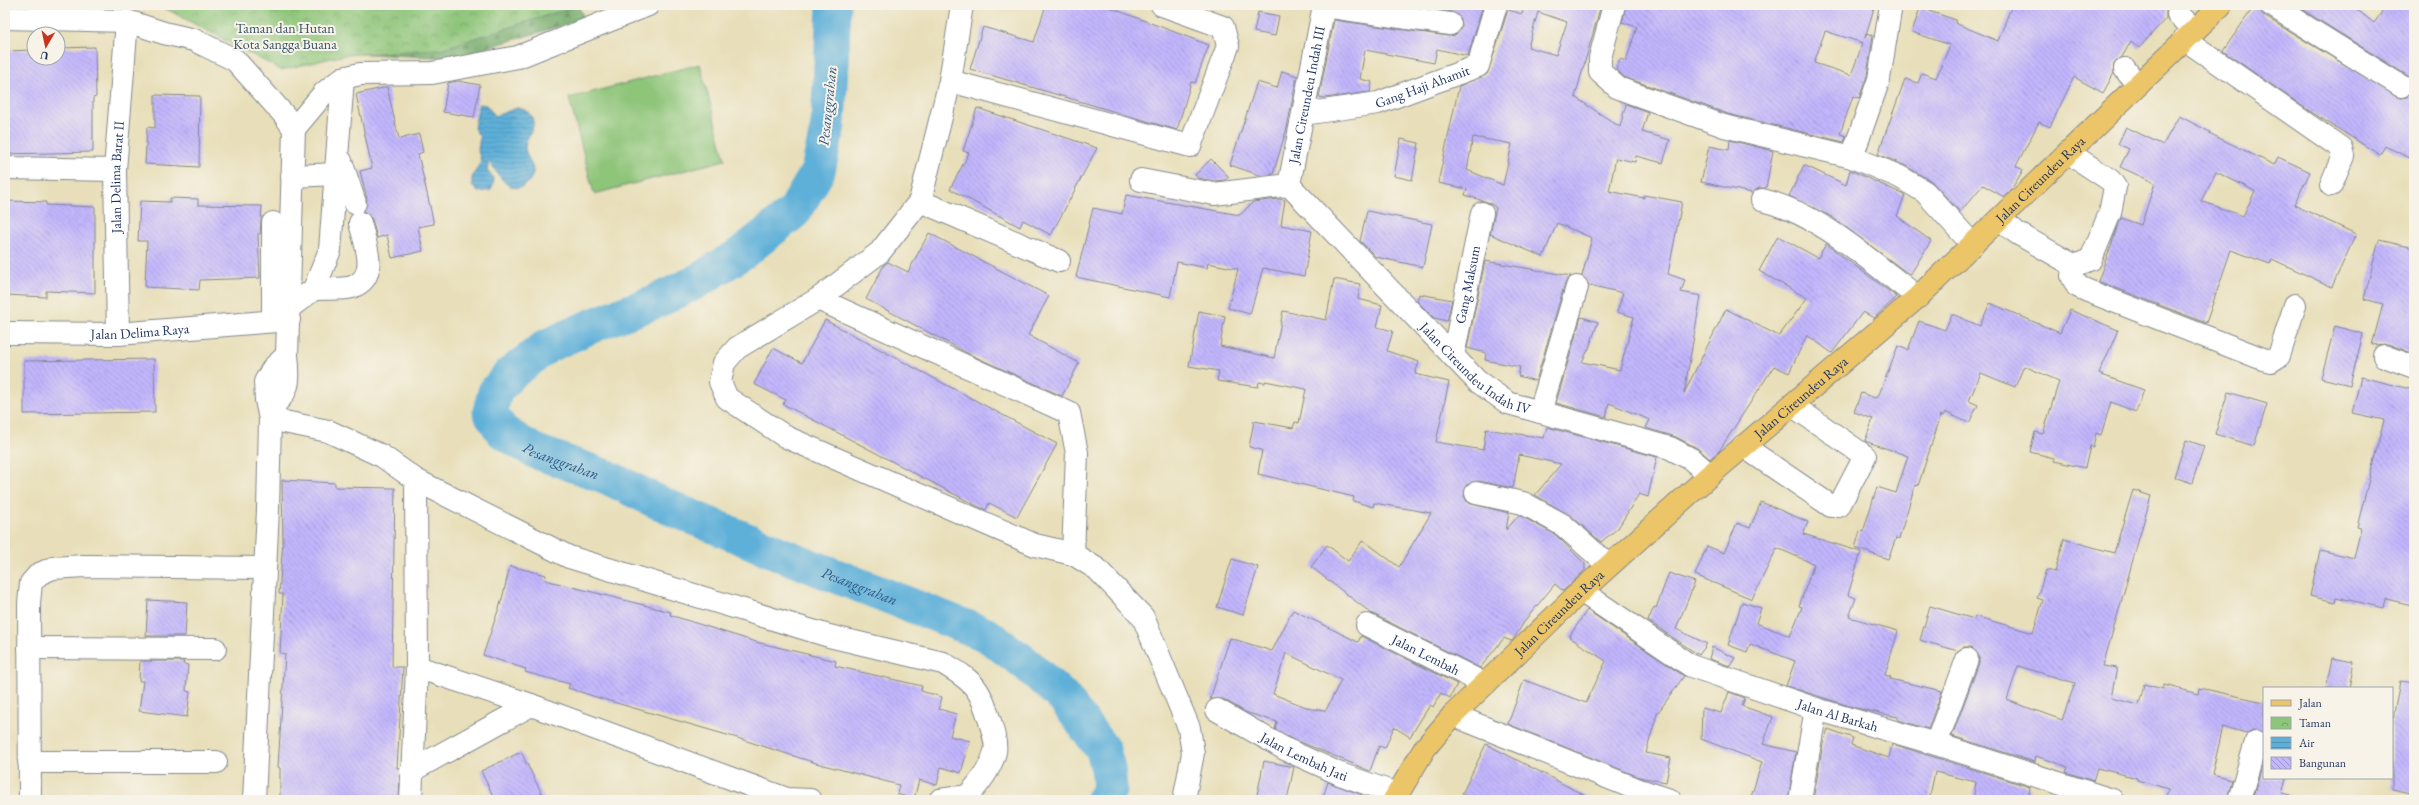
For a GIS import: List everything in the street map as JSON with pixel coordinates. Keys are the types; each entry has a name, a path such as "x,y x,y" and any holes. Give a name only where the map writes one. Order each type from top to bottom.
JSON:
{"main road":[{"name":"Jalan Cireundeu Raya","path":"1395,797 1425,748 1453,715 1608,565 1710,475 1793,406 1918,297 2069,153 2131,77 2189,34 2221,5"}],"street":[{"path":"284,316 294,129 324,92 343,78 360,74 432,73 518,57 648,5"},
{"path":"962,5 950,81 920,201 880,252 818,299 737,348 724,363 720,382 727,398 786,437 1035,545 1073,554 1097,569 1143,617 1189,728 1193,753 1184,800"},
{"path":"950,81 1190,146 1228,46 1223,27 1162,5"},
{"path":"1324,5 1450,24"},
{"name":"Jalan Cireundeu Indah III","path":"1289,185 1324,5"},
{"name":"Gang Haji Ahamit","path":"1303,114 1378,103 1478,66 1496,5"},
{"path":"1614,5 1600,58 1600,72 1618,88 1724,126 1852,157 1900,178 1925,192 1973,245"},
{"path":"1852,157 1879,79 1891,5"},
{"path":"2271,5 2401,86"},
{"path":"2178,14 2189,34 2341,148 2343,156 2331,185"},
{"path":"5,18 127,21 164,33 194,40 235,60 285,116 294,129"},
{"name":"Jalan Delima Barat II","path":"118,334 115,170 127,21"},
{"path":"284,316 314,289 330,250 337,174 343,78"},
{"path":"314,289 352,286 366,276 370,264 358,213 338,152"},
{"path":"2069,153 2110,180 2115,187 2110,213 2091,258 2075,266 2072,276 2077,286 2263,359 2272,361 2279,356 2295,305"},
{"path":"5,168 115,170"},
{"path":"292,176 337,174"},
{"path":"1141,180 1214,194 1289,185"},
{"name":"Jalan Cireundeu Indah IV","path":"1289,185 1477,381 1508,402 1670,448 1691,459 1710,475"},
{"path":"1762,200 1781,204 1804,215 1918,297"},
{"path":"920,201 1059,261"},
{"name":"Gang Maksum","path":"1453,356 1482,213"},
{"path":"2000,219 2017,232 2075,266"},
{"path":"254,800 265,568 269,414 286,391 290,374 273,222"},
{"path":"1540,412 1578,287"},
{"path":"818,299 1069,413 1077,453 1073,554"},
{"name":"Jalan Delima Raya","path":"5,333 118,334 284,316"},
{"path":"2384,356 2414,367"},
{"path":"1744,446 1831,506 1839,506 1865,456 1793,406"},
{"path":"269,414 328,431 382,456 416,480 569,557 829,636 943,663 959,673 977,690 990,722 995,750 987,774 968,796 940,800"},
{"path":"411,800 411,771 417,667 416,480"},
{"path":"1476,493 1523,503 1563,525 1608,565"},
{"path":"30,800 29,648 31,582 39,574 52,568 84,566 265,568"},
{"name":"Jalan Al Barkah","path":"1581,591 1691,666 1816,709 1936,744 2112,800"},
{"name":"Jalan Lembah","path":"1367,624 1485,684"},
{"path":"29,648 215,649"},
{"path":"1936,744 1967,659"},
{"path":"417,667 531,705 785,800 810,800"},
{"path":"411,771 531,705"},
{"path":"1800,800 1816,709"},
{"name":"Jalan Lembah Jati","path":"1217,710 1285,749 1395,797"},
{"path":"1453,715 1639,790 1670,800"},
{"path":"2239,800 2256,742"},
{"path":"29,762 216,762"}],"green space":[{"name":"Taman dan Hutan Kota Sangga Buana","path":"159,5 580,5 441,49 345,55 281,70"},
{"path":"578,5 584,19 452,58 304,51"},
{"path":"700,64 725,160 594,194 569,98"}],"water":[{"path":"479,104 486,105 495,116 517,108 526,111 531,116 533,126 525,147 533,171 531,178 526,184 520,187 514,187 504,182 489,161 487,171 492,177 493,184 491,190 478,192 472,186 472,178 481,161 478,150 480,137 474,128"}],"building":[{"path":"1046,5 1103,5 1209,45 1195,83 1191,82 1177,130 970,69 983,27 1034,42"},
{"path":"1405,5 1483,5 1468,56 1437,49 1434,63 1365,50 1360,79 1372,82 1370,92 1325,98 1319,97 1334,20 1448,36 1455,35 1462,26 1461,19 1452,12"},
{"path":"1525,5 1601,5 1575,97 1620,127 1626,104 1648,112 1642,132 1670,140 1663,163 1636,156 1635,162 1616,158 1609,191 1644,198 1644,195 1682,202 1668,274 1685,280 1681,292 1701,296 1684,393 1726,309 1779,336 1807,298 1759,271 1778,236 1818,258 1826,244 1897,297 1874,318 1863,312 1832,353 1807,335 1789,373 1774,366 1719,451 1710,459 1697,448 1676,437 1646,428 1650,420 1609,403 1606,417 1556,403 1581,317 1598,322 1589,348 1582,362 1620,370 1634,317 1617,312 1623,293 1589,285 1582,276 1592,238 1557,223 1543,257 1490,234 1496,208 1490,203 1465,195 1467,189 1438,183 1459,86 1487,74 1508,10 1522,14","holes":["1538,12 1567,22 1556,55 1528,47","1473,137 1512,144 1503,185 1467,170"]},
{"path":"1626,5 1875,5 1866,33 1873,35 1867,76 1859,98 1853,96 1840,134 1846,136 1844,142 1728,114 1624,77 1616,69 1620,59 1626,61 1637,27 1622,22","holes":["1825,31 1863,43 1851,75 1814,63"]},
{"path":"2012,5 2170,5 2166,11 2166,18 2139,48 2131,41 2122,57 2114,64 2114,73 2103,93 2074,77 2050,127 2039,122 2016,166 2023,170 2011,190 2004,197 1983,185 1960,212 1931,181 1906,166 1878,154 1905,79 1918,83 1922,73 1936,78 1950,45 1912,32 1920,8 1956,20 1955,23 1998,41"},
{"path":"2255,5 2264,16 2400,98 2407,97 2412,92 2412,80 2408,76 2298,7 2299,5 2351,5 2374,23 2387,5 2404,5 2414,12 2414,160 2385,146 2380,155 2308,110 2223,51"},
{"path":"1258,12 1279,16 1275,36 1254,32"},
{"path":"95,47 96,97 93,98 93,152 5,154 5,51 26,50 26,66 66,66 66,48"},
{"path":"1282,71 1297,76 1287,128 1273,174 1262,176 1230,165 1257,82 1277,88"},
{"path":"458,81 480,85 474,117 443,112 448,83"},
{"path":"387,87 399,139 419,134 423,152 418,154 434,224 418,227 423,251 392,258 387,235 377,238 372,219 364,211 367,199 360,171 372,168 356,94"},
{"path":"155,95 200,96 199,167 145,164 147,127 155,128"},
{"path":"977,108 1097,148 1051,235 1023,220 1020,227 950,189 969,153 963,151"},
{"path":"2179,116 2210,132 2209,133 2274,165 2278,157 2310,172 2294,205 2356,234 2332,287 2272,259 2270,264 2231,250 2206,323 2098,281 2121,218 2141,225 2155,183 2120,167 2129,149 2118,144 2126,127 2163,145","holes":["2216,172 2255,191 2243,216 2201,201"]},
{"path":"1401,139 1419,143 1412,180 1394,176"},
{"path":"1730,140 1773,151 1766,188 1759,188 1752,193 1701,182 1709,146 1729,150"},
{"path":"1211,159 1229,177 1225,180 1214,181 1198,178 1195,175"},
{"path":"1804,165 1846,185 1850,170 1905,195 1897,216 1931,241 1910,275 1832,217 1789,196"},
{"path":"1126,195 1240,215 1253,202 1278,199 1285,200 1281,225 1312,231 1304,276 1263,268 1250,314 1228,308 1238,269 1208,263 1207,268 1177,262 1170,297 1076,277 1093,208 1122,214"},
{"path":"170,198 198,199 198,205 262,206 260,234 258,234 260,278 200,280 199,290 145,287 147,241 138,241 140,201 170,202"},
{"path":"5,201 46,202 46,205 95,207 95,293 46,291 46,297 5,295"},
{"path":"1367,211 1432,224 1423,267 1376,257 1360,241"},
{"path":"929,233 1049,296 1028,335 1079,363 1062,396 971,355 866,299 884,265 888,262 908,272"},
{"path":"2379,240 2414,248 2414,354 2388,344 2372,345 2383,304 2364,299"},
{"path":"1485,261 1571,276 1565,283 1536,381 1518,376 1520,367 1485,360 1486,353 1467,348"},
{"path":"1334,279 1360,284 1358,299 1382,305 1377,327 1393,331 1387,351 1419,362 1415,374 1449,382 1436,442 1483,450 1486,429 1544,438 1547,427 1657,457 1648,497 1639,494 1618,528 1601,542 1571,516 1535,495 1561,464 1519,455 1513,488 1478,481 1466,485 1464,496 1468,503 1509,513 1506,530 1519,515 1556,535 1585,564 1585,570 1563,591 1555,584 1526,619 1513,640 1511,641 1504,638 1480,668 1371,613 1311,567 1327,545 1348,561 1363,540 1399,567 1431,513 1374,503 1373,507 1353,501 1354,497 1258,474 1262,450 1249,447 1254,421 1293,428 1295,422 1299,423 1306,389 1265,381 1265,383 1259,382 1258,387 1217,381 1219,371 1189,366 1199,311 1225,316 1220,346 1274,358 1283,311 1326,320"},
{"path":"1419,294 1452,300 1447,321 1434,318 1417,301"},
{"path":"1990,303 2060,333 2070,310 2118,330 2099,374 2144,390 2136,412 2111,402 2101,435 2096,433 2093,447 2090,446 2085,468 2054,461 2054,458 2030,452 2035,432 2043,434 2059,381 2024,366 2015,387 1981,373 1969,401 1978,405 1969,423 1945,412 1943,416 1941,415 1918,486 1915,485 1899,539 1896,538 1888,559 1855,548 1860,531 1863,532 1877,487 1896,493 1908,456 1865,441 1873,419 1854,412 1861,393 1875,398 1878,397 1898,346 1908,350 1919,321 1945,330 1952,314 1980,326"},
{"path":"825,320 1057,444 1017,517 989,503 986,510 975,505 783,404 786,400 754,384 773,348 802,363"},
{"path":"2335,326 2363,334 2350,385 2321,378"},
{"path":"154,359 155,412 24,414 24,361"},
{"path":"2361,377 2414,390 2414,595 2412,605 2386,599 2384,608 2336,597 2335,602 2310,596 2320,550 2354,558 2361,528 2357,527 2384,420 2352,413"},
{"path":"2228,392 2267,404 2254,446 2215,434"},
{"path":"2186,440 2204,446 2192,483 2174,477"},
{"path":"282,480 335,483 335,487 395,488 392,667 403,667 397,768 399,768 400,775 399,800 280,800 280,768 278,767 285,654 280,653 283,594 279,594 283,541"},
{"path":"2133,490 2151,496 2103,666 2117,668 2111,698 2139,705 2144,684 2163,689 2164,685 2199,694 2200,688 2263,702 2263,733 2253,730 2247,733 2223,727 2212,774 2232,779 2227,800 2165,800 2169,789 2137,780 2137,778 2097,768 2093,781 2066,772 2068,767 2036,756 2035,762 1952,736 1979,663 1979,656 1971,647 1964,647 1958,651 1920,640 1930,606 1974,619 1975,616 2033,633 2043,600 2037,598 2046,570 2055,572 2064,539 2114,553","holes":["2018,666 2075,683 2062,720 2007,700"]},
{"path":"1761,502 1808,522 1803,534 1861,552 1848,595 1856,598 1849,617 1898,631 1885,675 1891,677 1890,679 1942,691 1928,729 1898,720 1898,717 1856,708 1786,686 1795,661 1750,644 1747,652 1728,645 1742,602 1761,608 1756,623 1790,636 1802,607 1799,606 1814,564 1777,548 1752,599 1695,575 1707,546 1724,553 1737,523 1750,528"},
{"path":"1232,559 1258,567 1243,615 1217,607"},
{"path":"510,566 546,575 545,580 671,612 670,615 756,642 836,661 835,666 922,686 921,691 942,697 939,709 956,714 950,736 970,741 961,773 941,767 937,785 919,780 914,799 897,794 899,785 816,763 734,737 599,698 568,688 570,684 525,672 526,669 483,655 502,599"},
{"path":"1669,573 1695,582 1676,629 1707,644 1699,655 1648,621 1654,607 1656,608"},
{"path":"148,600 187,602 185,636 146,636"},
{"path":"1293,610 1358,642 1361,636 1457,684 1450,698 1441,693 1433,707 1430,705 1410,737 1394,727 1385,748 1379,746 1370,771 1291,738 1275,729 1277,722 1245,712 1223,699 1210,699 1230,638 1272,651","holes":["1286,653 1341,680 1326,710 1311,709 1273,694"]},
{"path":"1587,610 1684,676 1657,714 1646,753 1671,758 1666,782 1639,777 1508,724 1524,680 1586,703 1606,661 1569,637"},
{"path":"1712,647 1735,658 1730,666 1709,659"},
{"path":"2332,658 2354,662 2349,687 2326,687"},
{"path":"140,661 184,661 183,664 188,665 186,691 190,692 187,717 139,711 143,681 139,681"},
{"path":"2400,681 2414,683 2414,781 2411,793 2392,789 2393,720"},
{"path":"1729,692 1745,698 1742,706 1773,717 1763,744 1796,752 1788,800 1750,800 1762,762 1701,739 1702,708 1721,713"},
{"path":"1828,729 1853,738 1851,745 1889,758 1892,744 2030,787 2028,800 1973,800 1976,782 1935,772 1929,800 1813,800 1823,744"},
{"path":"1486,744 1593,800 1475,800 1462,794"},
{"path":"521,752 545,800 495,800 481,771"},
{"path":"1264,761 1294,767 1287,800 1256,800"},
{"path":"2263,762 2263,779 2286,779 2282,793 2290,795 2289,800 2252,800"},
{"path":"1328,782 1362,795 1360,800 1322,800"}],"waterway":[{"name":"Pesanggrahan","path":"834,5 828,125 818,171 794,212 742,253 696,282 657,301 596,324 547,346 509,375 495,392 490,412 502,431 534,451 607,477 666,506 790,558 987,635 1024,662 1064,698 1103,750 1108,769 1110,788 1103,800"}]}
